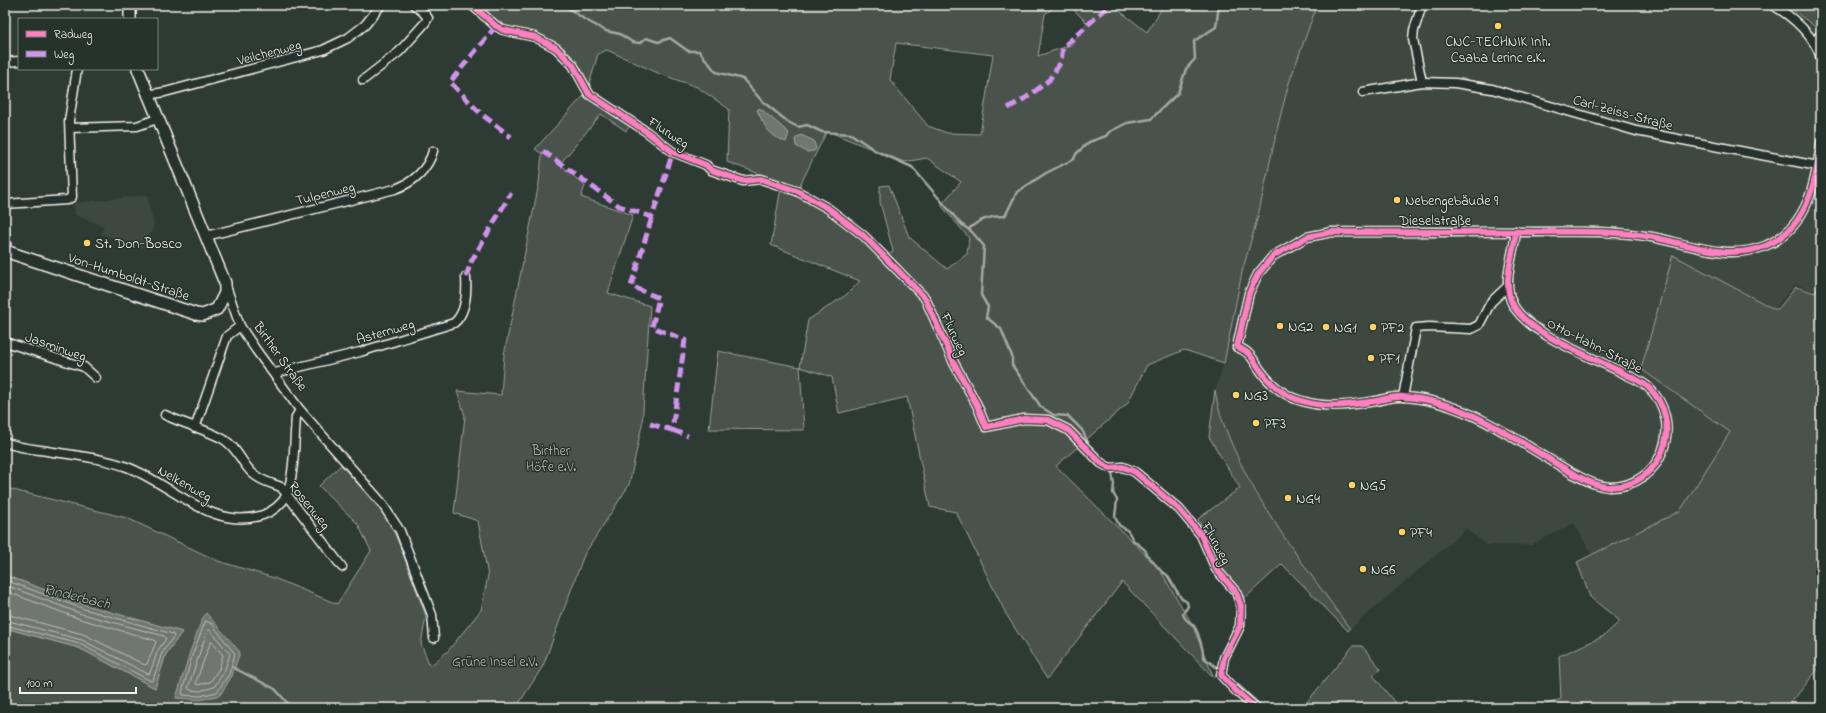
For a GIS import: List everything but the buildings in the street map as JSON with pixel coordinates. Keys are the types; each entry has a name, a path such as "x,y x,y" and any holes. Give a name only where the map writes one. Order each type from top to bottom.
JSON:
{"street":[{"path":"130,5 130,18"},
{"name":"Veilchenweg","path":"148,95 165,92 323,50 348,38 366,25 381,5"},
{"path":"363,80 399,52 426,23 428,18 422,10 414,5"},
{"name":"Flurweg","path":"472,5 496,26 503,30 535,37 556,48 573,65 592,96 647,132 673,152 706,165 711,170 743,181 761,179 797,191 829,209 864,236 925,298 954,362 977,405 986,427 1024,419 1048,420 1068,430 1101,463 1110,468 1123,468 1135,472 1179,509 1195,527 1216,569 1239,598 1242,614 1240,626 1224,658 1221,675 1224,680 1256,708"},
{"path":"1422,5 1414,30 1413,39 1422,82"},
{"path":"1772,5 1797,24 1814,43 1821,59"},
{"path":"1814,43 1821,34"},
{"path":"5,62 18,61"},
{"path":"5,204 67,200 72,196 70,128 77,70"},
{"name":"Birther Straße","path":"138,70 157,120 206,236 240,326 300,410 382,502 392,516 400,531 432,615 434,638"},
{"name":"Carl-Zeiss-Straße","path":"1363,92 1422,82 1455,83 1492,89 1636,131 1818,166"},
{"path":"70,128 138,126 157,120"},
{"name":"Dieselstraße","path":"1403,397 1333,407 1300,401 1280,390 1261,372 1248,352 1237,346 1249,293 1258,274 1273,256 1307,237 1332,232 1601,232 1651,237 1708,250 1735,252 1757,248 1764,246 1784,234 1801,216 1810,198 1818,166 1821,143"},
{"name":"Tulpenweg","path":"206,236 406,185 420,173 430,161 433,151"},
{"name":"Otto-Hahn-Straße","path":"1403,397 1447,404 1485,420 1549,460 1594,485 1609,487 1624,485 1637,480 1647,473 1661,455 1667,440 1666,424 1662,407 1656,396 1647,386 1546,334 1530,324 1514,306 1507,287 1516,231"},
{"name":"Von-Humboldt-Straße","path":"5,251 196,314 203,315 217,309 225,293 225,284"},
{"name":"Asternweg","path":"274,373 360,352 454,323 460,317 464,304 467,291 466,277"},
{"path":"1403,397 1416,328 1429,327 1471,329 1479,325 1491,302 1507,287"},
{"path":"195,428 227,336 240,326"},
{"name":"Jasminweg","path":"5,342 84,367 96,378"},
{"path":"287,493 296,418 300,410"},
{"name":"Rosenweg","path":"165,415 223,439 233,446 247,468 255,476 266,482 281,487 342,567"},
{"name":"Nelkenweg","path":"5,442 24,448 117,463 145,475 192,504 214,513 234,518 256,517 267,513 281,502 287,493"}],"shaded area":[{"path":"1317,5 1766,5 1818,29 1821,33 1821,283 1815,293 1796,284 1774,309 1673,255 1641,369 1730,431 1680,511 1592,555 1574,523 1531,545 1487,545 1466,529 1350,629 1274,522 1235,452 1222,421 1215,390 1224,363 1242,272 1258,216 1289,83"},
{"path":"147,195 154,226 143,248 101,234 104,226 75,215 74,203"}],"green space":[{"path":"478,5 1057,5 1045,14 1038,56 1071,45 1087,23 1069,5 1112,5 1147,32 1164,5 1317,5 1289,83 1279,121 1258,216 1242,272 1224,363 1184,350 1147,365 1127,404 1056,466 1158,567 1191,622 1214,678 1122,582 1047,679 1006,614 956,512 930,507 907,397 839,413 832,377 800,367 808,320 846,295 860,281 771,245 782,182 727,162 729,109 697,87 660,74 607,50 598,54 587,92 568,57 536,36 500,25","holes":["896,43 993,55 980,134 947,133 928,126 890,80","827,131 904,162 927,158 961,182 941,205 969,238 967,254 947,269 909,237 889,185 880,186 880,202 893,251 887,256 797,191"]},
{"path":"1786,5 1821,5 1821,33 1818,29"},
{"path":"587,92 630,126 626,131 601,114 560,164 585,186 581,197 633,215 608,293 650,306 642,425 629,485 584,555 543,666 516,708 5,708 5,628 79,648 155,688 166,654 182,632 85,605 5,575 5,488 127,518 218,561 274,578 337,604 371,551 358,524 319,486 341,465 388,518 426,616 421,644 430,666 448,651 481,610 488,576 478,521 454,513 465,416 457,391 501,395 504,355 539,183 542,154 535,149"},
{"path":"1673,255 1774,309 1778,309 1796,287 1815,293 1821,283 1821,665 1787,708 1537,708 1561,699 1559,656 1604,636 1620,621 1590,597 1577,562 1680,511 1730,432 1641,369"},
{"path":"718,351 800,367 804,430 709,429"},
{"path":"1215,390 1223,422 1234,450 1248,477 1279,530 1350,629 1348,631 1282,564 1245,598 1220,565 1198,519 1240,488 1209,437"},
{"path":"1353,646 1362,646 1381,669 1373,675 1399,708 1302,708"}],"water":[{"path":"760,108 789,133 786,142 768,130 757,110"},
{"path":"801,135 814,141 816,149 814,151 807,152 796,146 795,139"},
{"path":"5,575 85,605 182,632 166,654 155,688 79,648 5,628"},
{"path":"206,613 240,652 232,676 220,695 200,700 176,698 190,652 201,622"}],"waterway":[{"path":"564,5 584,19 606,31 620,34 632,42 640,43 646,38 658,42 670,38 688,51 699,51 716,72 743,79 761,100 788,122 798,127 807,125 822,132 851,134 876,151 912,167 961,224 972,232 984,246 981,295 988,307 986,317 1001,329 1012,356 1012,365 1041,407 1054,415 1068,416 1082,430 1088,442"},
{"path":"969,229 986,219 1005,216 1017,192 1046,173 1074,159 1076,154 1089,142 1106,136 1109,132 1127,123 1151,119 1178,93 1186,69 1195,59 1194,41 1216,27 1219,5"},
{"path":"1112,473 1114,484 1113,493 1117,500 1115,517 1119,525 1128,531 1133,540 1145,550 1148,556 1162,572 1167,575 1181,598 1187,602 1188,606 1183,614 1186,620 1196,629 1202,646 1203,657 1216,667"},
{"name":"Rinderbach","path":"232,667 275,689 292,708"},
{"path":"1236,683 1263,708"}],"marked path":[{"path":"1008,108 1029,96 1049,80 1061,62 1063,47 1110,5"},
{"path":"496,26 450,82 480,113 511,137"},
{"path":"543,151 619,206 652,217 673,152"},
{"path":"466,277 471,262 511,193"},
{"path":"5,213 10,247"},
{"path":"650,424 672,430 685,340 652,327 659,298 631,286 652,217"},
{"path":"672,430 688,436"}],"cycle path":[{"path":"472,5 496,26 503,30 535,37 556,48 573,65 589,94 647,132 673,152 706,165 711,170 743,181 761,179 797,191 829,209 864,236 925,298 954,363 977,405 986,427 1024,419 1048,420 1068,430 1101,463 1110,468 1123,467 1135,472 1179,509 1201,535 1216,569 1236,592 1241,606 1240,626 1224,658 1221,675 1236,691 1256,708"},
{"path":"1516,231 1515,240 1509,268 1508,287 1513,305 1522,316 1534,327 1548,336 1641,382 1648,387 1659,401 1665,418 1666,434 1663,450 1655,465 1643,477 1627,484 1609,487 1590,482 1572,473 1492,425 1450,406 1427,400 1397,397 1357,404 1330,406 1296,399 1284,393 1274,385 1265,376 1249,354 1237,347 1249,293 1258,274 1273,256 1307,237 1332,232 1383,232 1486,232 1511,232 1537,232 1594,232 1623,233 1652,237 1722,252 1751,250 1765,246 1779,238 1791,228 1800,216 1812,189 1821,143"}],"place":[{"name":"CNC-TECHNIK Inh. Csaba Lerinc e.K.","path":"1498,26"},
{"name":"Nebengebäude 9","path":"1397,200"},
{"name":"St. Don-Bosco","path":"87,243"},
{"name":"NG2","path":"1280,326"},
{"name":"NG1","path":"1326,327"},
{"name":"PF2","path":"1373,327"},
{"name":"PF1","path":"1371,358"},
{"name":"NG3","path":"1236,395"},
{"name":"PF3","path":"1256,423"},
{"name":"NG5","path":"1352,485"},
{"name":"NG4","path":"1288,498"},
{"name":"PF4","path":"1402,532"},
{"name":"NG6","path":"1363,569"}],"park label":[{"name":"Birther Höfe e.V.","path":"551,458"},
{"name":"Grüne Insel e.V.","path":"495,661"}]}
